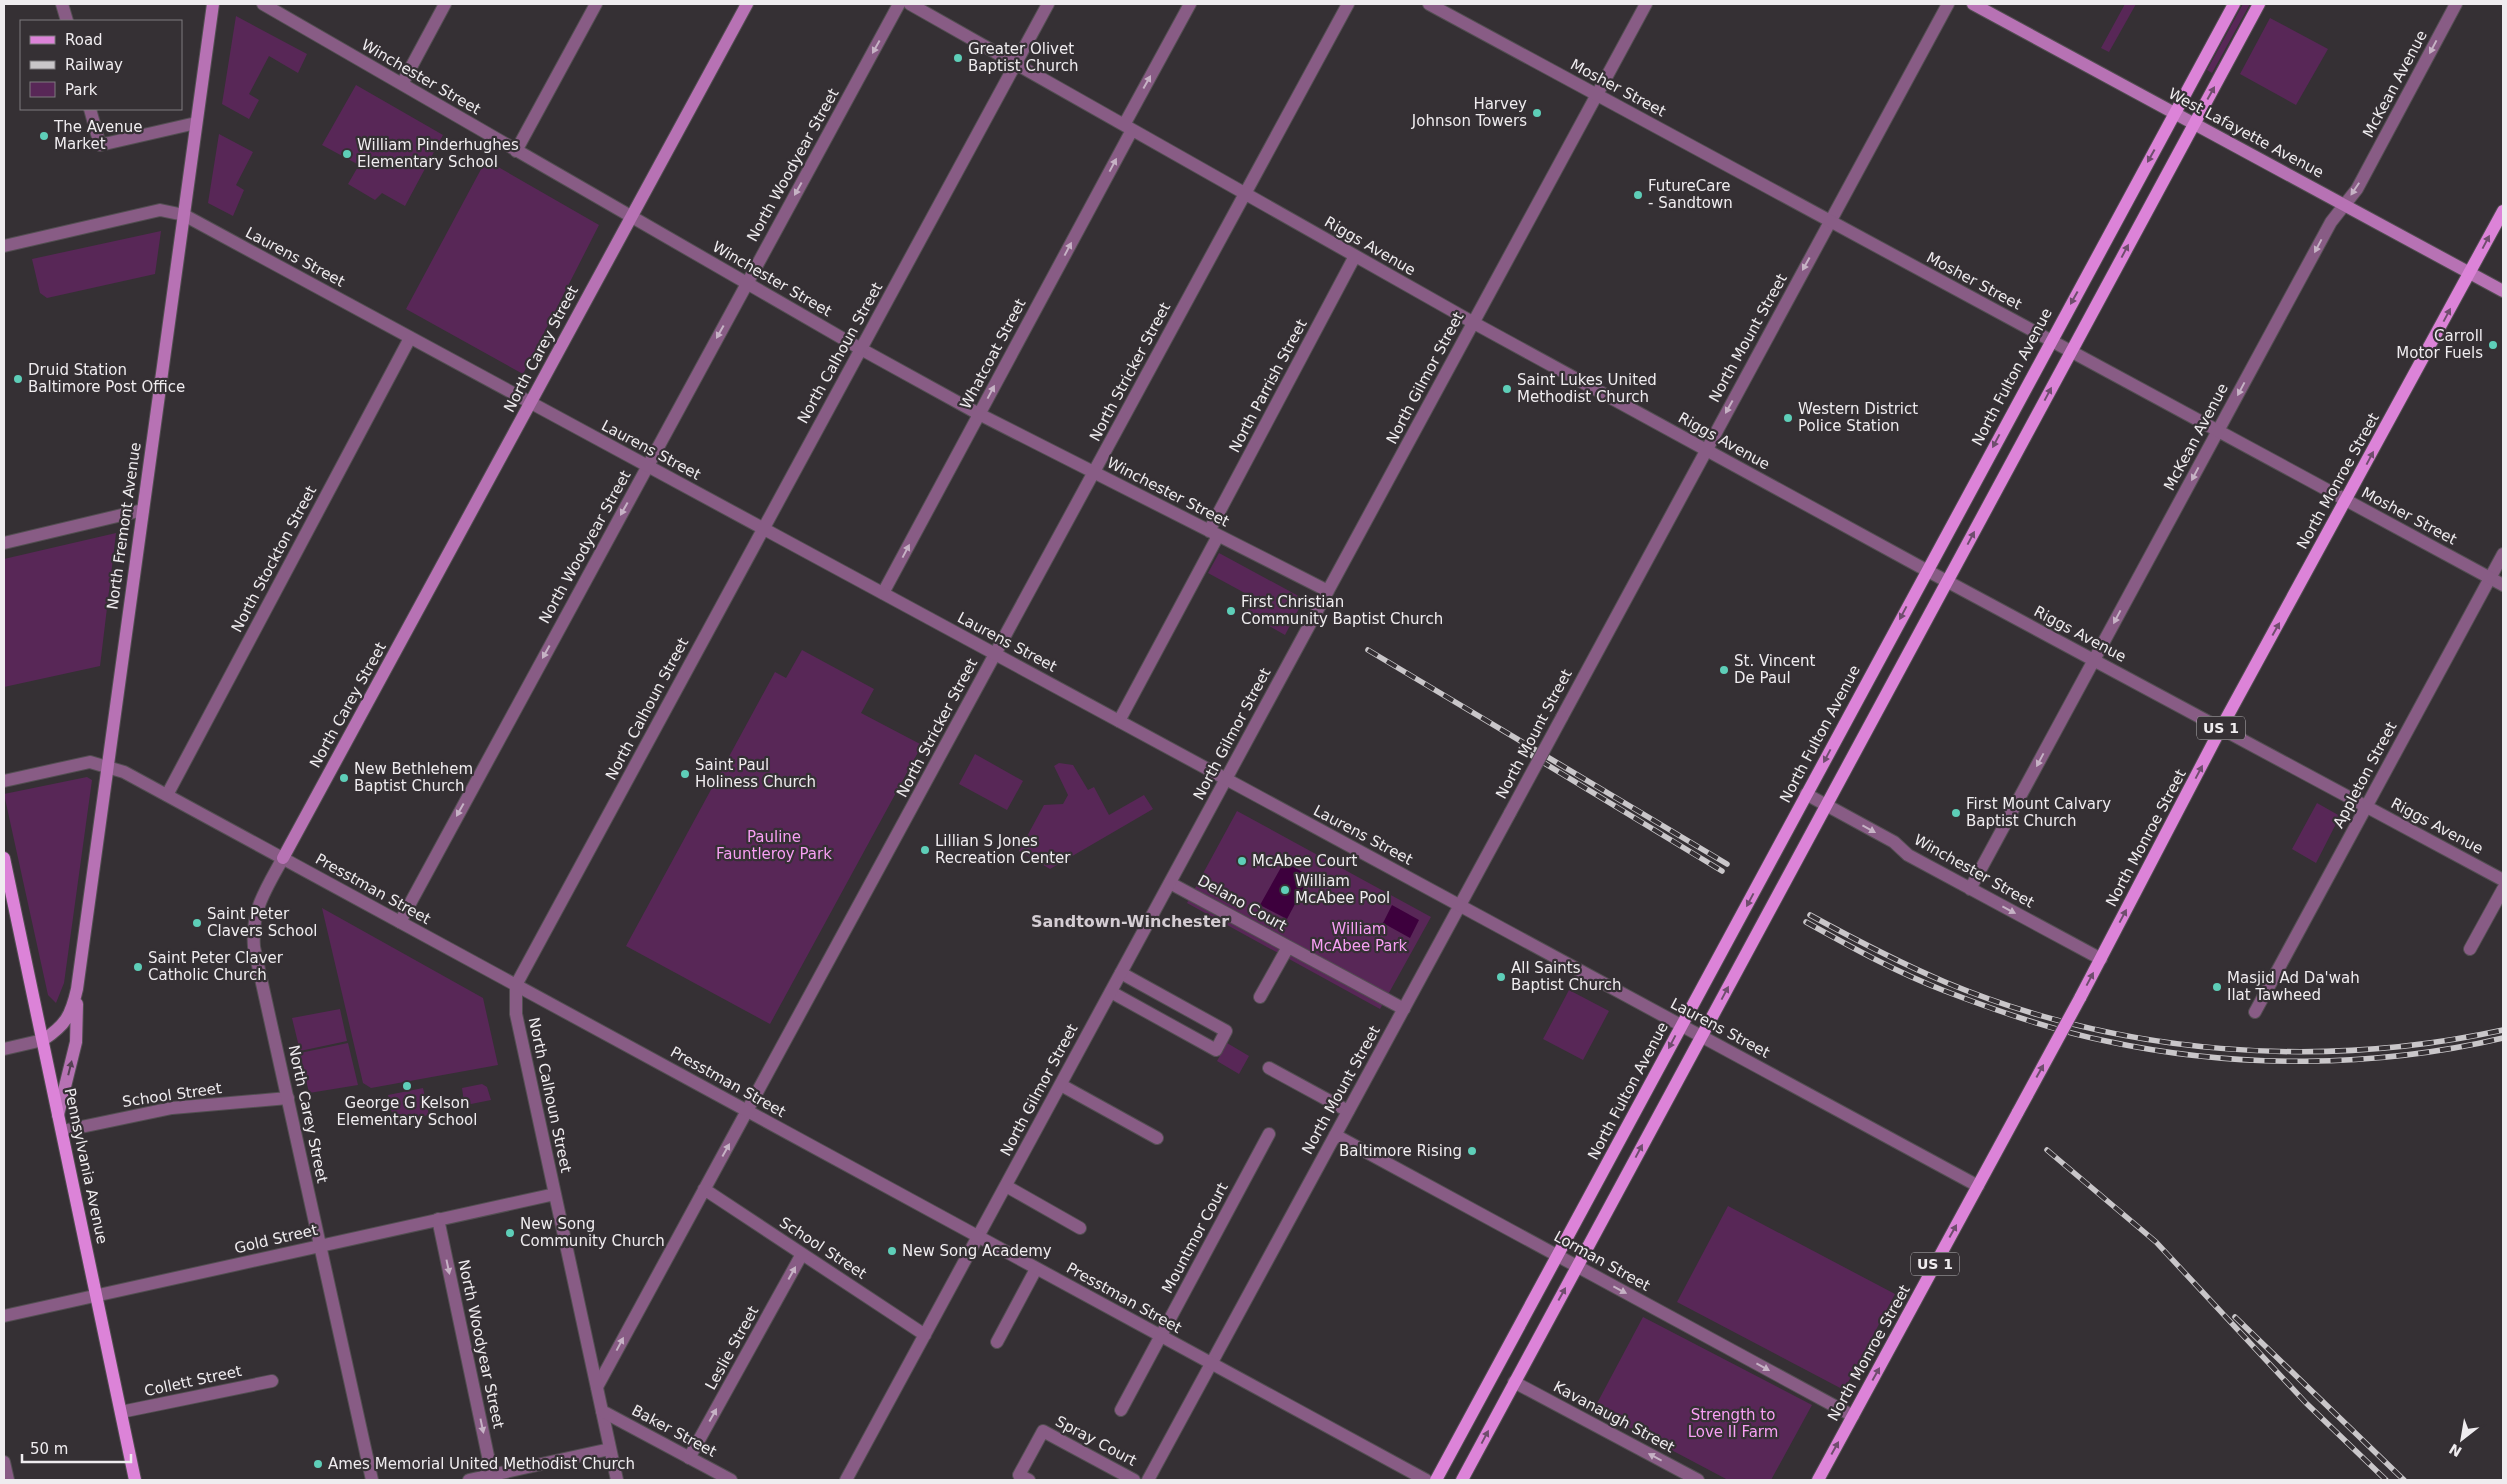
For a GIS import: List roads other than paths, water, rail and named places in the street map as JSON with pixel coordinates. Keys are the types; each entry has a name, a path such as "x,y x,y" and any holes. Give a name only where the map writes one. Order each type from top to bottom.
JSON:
{"main road":[{"name":"North Fremont Avenue","path":"43,1040 66,1022 72,1009 77,989 213,4"},
{"name":"North Carey Street","path":"284,858 747,4"},
{"name":"West Lafayette Avenue","path":"1973,4 2503,291"},
{"name":"North Fulton Avenue","path":"1436,1480 1926,570 2234,4"},
{"path":"1462,1480 2260,4"},
{"name":"North Monroe Street","path":"1818,1480 2101,959 2221,728 2503,211"},
{"name":"Pennsylvania Avenue","path":"4,858 135,1480"},
{"path":"58,1115 76,1042 77,989"}],"street":[{"name":"Winchester Street","path":"263,4 860,349 980,414 1328,591"},
{"path":"402,84 445,4"},
{"path":"516,151 596,4"},
{"name":"North Woodyear Street","path":"400,922 899,4"},
{"name":"Riggs Avenue","path":"910,4 1474,323 1926,570 2503,880"},
{"name":"North Calhoun Street","path":"617,1480 516,1014 516,985 1048,4"},
{"name":"Whatcoat Street","path":"883,594 980,414 1190,4"},
{"name":"North Stricker Street","path":"597,1387 1348,4"},
{"name":"Mosher Street","path":"1430,4 2503,585"},
{"name":"North Gilmor Street","path":"846,1480 1646,4"},
{"name":"North Mount Street","path":"1148,1480 1948,4"},
{"name":"McKean Avenue","path":"1970,889 2331,222 2357,189 2456,4"},
{"path":"90,110 100,145 196,123"},
{"name":"Laurens Street","path":"4,246 160,210 184,215 1978,1186"},
{"name":"North Parrish Street","path":"1119,721 1355,256"},
{"name":"North Stockton Street","path":"167,795 410,338"},
{"path":"4,543 143,510"},
{"name":"Appleton Street","path":"2255,1012 2503,554"},
{"name":"Presstman Street","path":"4,781 90,762 124,772 1426,1480"},
{"name":"Winchester Street","path":"1806,794 1894,842 1908,855 2101,959"},
{"name":"North Carey Street","path":"284,858 259,903 253,930 254,947 372,1480"},
{"name":"Delano Court","path":"1170,883 1404,1009"},
{"path":"2470,949 2503,889"},
{"path":"1260,997 1288,947"},
{"path":"1111,992 1216,1050 1226,1031 1121,974"},
{"path":"4,1049 43,1040"},
{"path":"1269,1068 1348,1111"},
{"path":"1061,1085 1157,1138"},
{"name":"School Street","path":"62,1131 172,1108 288,1098"},
{"name":"Mountmor Court","path":"1121,1410 1269,1134"},
{"name":"Lorman Street","path":"1335,1135 1853,1416"},
{"path":"1006,1186 1080,1228"},
{"name":"School Street","path":"704,1189 925,1335"},
{"name":"Gold Street","path":"4,1316 554,1194"},
{"name":"North Woodyear Street","path":"438,1219 492,1475"},
{"name":"Leslie Street","path":"689,1458 802,1254"},
{"path":"997,1342 1036,1269"},
{"name":"Collett Street","path":"121,1412 272,1381"},
{"name":"Kavanaugh Street","path":"1514,1382 1698,1480"},
{"name":"Baker Street","path":"602,1411 731,1480"},
{"name":"Spray Court","path":"1029,1480 1019,1475 1043,1431 1134,1480"},
{"path":"469,1480 610,1449"},
{"path":"4,1462 8,1480"}],"railway":[{"path":"1368,650 1727,864"},
{"path":"1521,749 1722,871"},
{"path":"1810,915 1876,950 1945,982 2012,1007 2080,1026 2150,1040 2221,1048 2292,1052 2363,1050 2433,1042 2503,1030"},
{"path":"1806,922 1909,976 1984,1006 2065,1031 2155,1050 2204,1057 2255,1060 2355,1060 2454,1048 2503,1038"},
{"path":"2047,1150 2156,1242 2306,1403 2386,1480"},
{"path":"2235,1317 2404,1480"}],"place":[{"name":"Greater Olivet Baptist Church","path":"958,58"},
{"name":"Harvey Johnson Towers","path":"1537,113"},
{"name":"The Avenue Market","path":"44,136"},
{"name":"William Pinderhughes Elementary School","path":"347,154"},
{"name":"FutureCare - Sandtown","path":"1638,195"},
{"name":"Carroll Motor Fuels","path":"2493,345"},
{"name":"Druid Station Baltimore Post Office","path":"18,379"},
{"name":"Saint Lukes United Methodist Church","path":"1507,389"},
{"name":"Western District Police Station","path":"1788,418"},
{"name":"First Christian Community Baptist Church","path":"1231,611"},
{"name":"St. Vincent De Paul","path":"1724,670"},
{"name":"Saint Paul Holiness Church","path":"685,774"},
{"name":"New Bethlehem Baptist Church","path":"344,778"},
{"name":"First Mount Calvary Baptist Church","path":"1956,813"},
{"name":"Lillian S Jones Recreation Center","path":"925,850"},
{"name":"McAbee Court","path":"1242,861"},
{"name":"William McAbee Pool","path":"1285,890"},
{"name":"Saint Peter Clavers School","path":"197,923"},
{"name":"Saint Peter Claver Catholic Church","path":"138,967"},
{"name":"All Saints Baptist Church","path":"1501,977"},
{"name":"Masjid Ad Da'wah Ilat Tawheed","path":"2217,987"},
{"name":"George G Kelson Elementary School","path":"407,1086"},
{"name":"Baltimore Rising","path":"1472,1151"},
{"name":"New Song Community Church","path":"510,1233"},
{"name":"New Song Academy","path":"892,1251"},
{"name":"Ames Memorial United Methodist Church","path":"318,1464"}],"district":[{"name":"Sandtown-Winchester","path":"1130,921"}],"park label":[{"name":"Pauline Fauntleroy Park","path":"774,846"},
{"name":"William McAbee Park","path":"1359,938"},
{"name":"Strength to Love II Farm","path":"1733,1424"}]}
